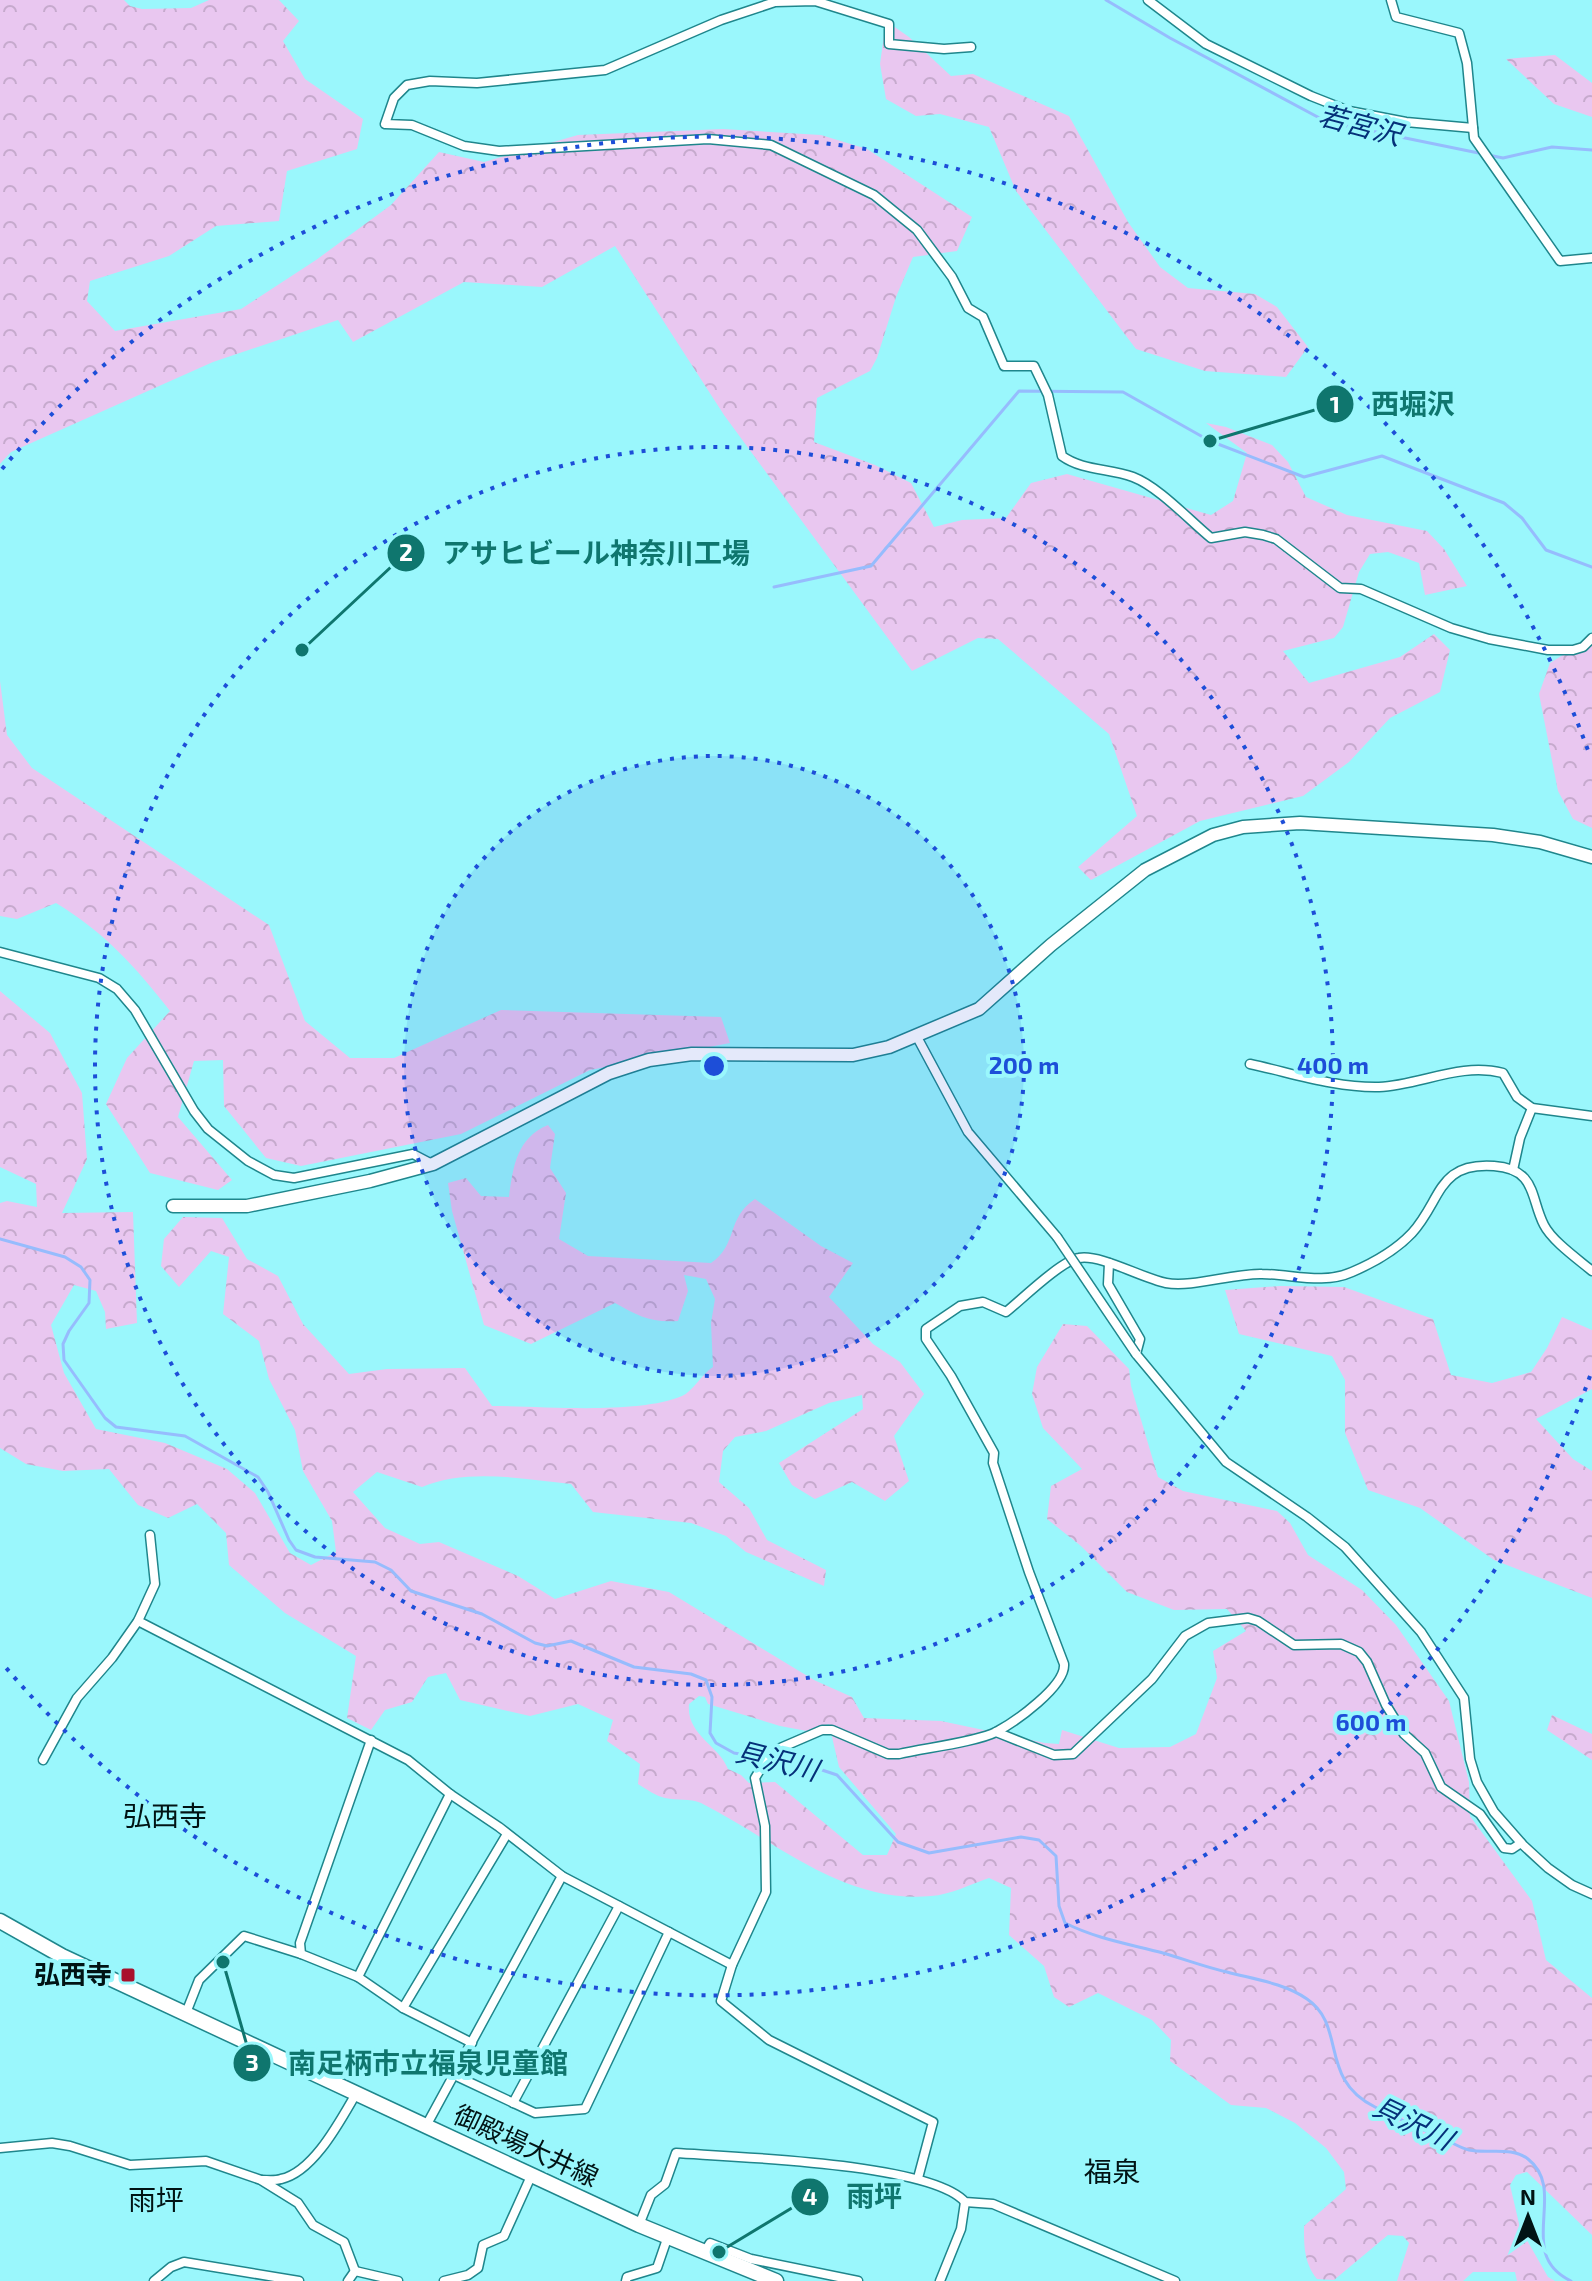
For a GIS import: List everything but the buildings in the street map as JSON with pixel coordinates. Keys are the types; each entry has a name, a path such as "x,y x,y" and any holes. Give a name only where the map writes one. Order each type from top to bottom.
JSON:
{"main road":[{"name":"御殿場大井線","path":"0,1921 62,1956 639,2225 776,2281"}],"street":[{"path":"1148,0 1206,44 1311,96 1349,111 1406,122 1473,128"},
{"path":"1391,0 1396,17 1459,33 1467,63 1474,138 1560,261 1592,258"},
{"path":"971,47 944,49 889,44 889,24 815,1 775,2 721,20 605,70 493,82 430,81 407,85 394,98 385,124 412,125 464,146 499,151 708,139 771,145 874,195 917,230 952,277 968,308 983,317 1004,366 1034,366 1048,395 1062,456 1073,464 1134,477 1211,538 1245,532 1276,539 1340,588 1361,589 1451,628 1548,650 1573,650 1583,647 1592,638"},
{"path":"173,1206 247,1206 370,1181 433,1164 609,1073 649,1060 692,1054 853,1055 889,1047 979,1009 1051,945 1145,870 1192,844 1243,827 1300,823 1493,835 1540,842 1592,857"},
{"path":"0,952 99,978 117,989 135,1010 194,1111 208,1129 248,1161 274,1175 294,1178 413,1154 433,1164"},
{"path":"917,1037 968,1132 1057,1237 1136,1354 1226,1462 1345,1547 1421,1632 1464,1698 1468,1751 1477,1782 1494,1812 1548,1868 1572,1885 1592,1894"},
{"path":"1250,1064 1345,1085 1381,1087 1486,1068 1503,1073 1517,1097 1532,1108 1592,1116"},
{"path":"1513,1170 1520,1138 1532,1108"},
{"path":"918,2178 933,2122 769,2040 721,2001 732,1965 766,1892 765,1826 755,1778 771,1752 822,1730 832,1730 888,1754 996,1732 1057,1685 1065,1673 993,1463 994,1453 951,1376 926,1339 926,1329 960,1306 983,1302 1006,1312 1064,1265 1080,1257 1109,1263 1169,1284 1260,1273 1327,1280 1349,1274 1382,1256 1414,1231 1446,1180 1458,1170 1495,1166 1513,1170 1526,1180 1535,1192 1544,1227 1592,1271"},
{"path":"1109,1263 1108,1284 1140,1339 1136,1354"},
{"path":"43,1760 77,1698 112,1658 138,1621 155,1584 150,1535"},
{"path":"996,1732 1054,1755 1073,1754 1152,1679 1185,1636 1208,1623 1248,1618 1258,1621 1294,1645 1341,1644 1359,1652 1367,1662 1391,1714 1404,1734 1425,1753 1441,1787 1480,1814 1504,1848 1512,1849 1521,1843"},
{"path":"138,1621 408,1760 562,1876 732,1965"},
{"path":"301,1954 300,1943 371,1740"},
{"path":"358,1977 450,1794"},
{"path":"403,2008 507,1834"},
{"path":"426,2126 562,1876"},
{"path":"513,2103 619,1906"},
{"path":"454,2075 535,2113 585,2109 669,1932"},
{"path":"186,2013 199,1980 244,1936 358,1977 403,2008 472,2043"},
{"path":"261,2180 282,2179 302,2170 320,2149 357,2092"},
{"path":"0,2148 52,2143 130,2165 206,2161 261,2180 298,2203 313,2225 344,2242 355,2271"},
{"path":"639,2225 651,2195 665,2184 676,2153 857,2167 918,2178 958,2194 965,2202 993,2204 1175,2281"},
{"path":"444,2281 468,2275 478,2268 483,2245 504,2236 532,2174"},
{"path":"940,2281 961,2229 965,2202"},
{"path":"626,2281 627,2277 657,2268 668,2236"},
{"path":"705,2251 710,2243 751,2259 858,2281"},
{"path":"154,2281 171,2267 184,2262 299,2281"},
{"path":"348,2281 355,2271"},
{"path":"355,2271 398,2281"}],"green space":[{"path":"0,0 124,0 130,6 142,9 191,8 209,0 279,0 299,21 283,41 305,79 363,119 357,149 287,171 279,221 216,226 169,256 90,281 87,301 115,331 241,309 316,260 391,205 439,152 484,162 578,135 723,129 821,135 867,149 972,217 957,251 913,257 870,371 817,398 814,442 875,465 911,483 934,527 962,520 1006,518 1031,483 1067,474 1211,515 1233,501 1247,453 1206,423 1226,427 1272,445 1288,462 1306,497 1347,515 1427,531 1444,549 1467,586 1425,595 1419,563 1388,552 1370,554 1359,572 1343,627 1334,638 1283,651 1309,683 1400,657 1434,634 1450,650 1440,692 1390,718 1349,762 1303,796 1200,821 1091,880 1078,867 1137,816 1109,734 998,639 978,638 912,671 724,415 615,246 542,287 464,282 353,342 338,320 213,362 11,452 0,464"},
{"path":"886,21 909,37 951,76 973,74 1069,116 1128,222 1160,267 1188,288 1255,294 1277,307 1308,347 1286,377 1205,371 1136,349 1016,191 989,127 940,114 916,116 886,99 880,64"},
{"path":"1555,55 1592,83 1592,117 1554,104 1506,59"},
{"path":"1592,637 1592,828 1573,819 1558,791 1539,694 1550,663"},
{"path":"0,681 7,735 32,768 269,925 305,1021 350,1058 394,1058 501,1010 721,1017 730,1043 590,1070 461,1134 301,1166 266,1158 224,1106 223,1060 194,1061 178,1117 232,1180 218,1190 150,1173 106,1104 127,1058 170,1011 118,951 56,903 17,919 0,916"},
{"path":"0,991 50,1033 82,1093 87,1159 62,1213 133,1212 137,1323 106,1329 105,1312 96,1291 74,1285 51,1325 64,1373 96,1429 165,1443 227,1469 255,1493 290,1553 311,1565 336,1552 332,1521 303,1471 295,1430 269,1379 259,1341 223,1314 229,1257 211,1251 179,1287 161,1266 164,1239 183,1217 222,1218 247,1259 278,1276 303,1324 349,1374 387,1369 465,1368 492,1406 616,1408 663,1402 682,1396 713,1367 711,1323 715,1299 706,1279 684,1275 688,1291 678,1321 645,1318 615,1303 531,1344 484,1325 452,1211 448,1183 466,1178 481,1196 509,1197 518,1154 529,1137 548,1125 555,1134 550,1168 566,1193 559,1239 588,1256 711,1263 725,1248 740,1214 755,1199 821,1246 853,1263 829,1297 873,1344 900,1362 924,1394 894,1436 909,1481 885,1501 852,1482 815,1499 792,1485 779,1463 863,1409 862,1395 829,1403 766,1431 735,1437 723,1451 719,1482 749,1508 767,1540 826,1570 824,1586 746,1552 726,1536 691,1523 593,1512 571,1484 476,1476 439,1481 422,1487 377,1472 353,1492 385,1528 420,1544 439,1542 518,1576 555,1599 611,1581 669,1592 814,1680 852,1697 864,1718 941,1721 1045,1743 1059,1744 1062,1730 1119,1748 1170,1747 1196,1734 1217,1678 1213,1651 1246,1631 1227,1609 1174,1610 1127,1592 1081,1546 1047,1519 1051,1486 1082,1469 1043,1428 1032,1394 1037,1367 1063,1324 1087,1326 1129,1369 1131,1386 1158,1477 1183,1491 1277,1511 1290,1523 1308,1555 1362,1590 1396,1625 1449,1701 1469,1782 1470,1816 1532,1901 1546,1960 1592,1998 1592,2235 1527,2172 1516,2175 1510,2185 1520,2228 1548,2277 1555,2281 1517,2281 1515,2272 1473,2272 1463,2281 1397,2281 1409,2243 1403,2236 1388,2235 1334,2280 1317,2279 1307,2260 1304,2226 1346,2189 1344,2172 1326,2148 1295,2123 1266,2108 1231,2105 1170,2061 1171,2040 1152,2020 1098,1993 1069,2007 1054,1997 1044,1966 1009,1935 1011,1888 989,1878 938,1895 899,1896 839,1880 701,1803 662,1797 638,1784 640,1764 607,1741 613,1720 578,1704 530,1716 460,1700 446,1673 428,1677 412,1702 385,1710 371,1730 347,1718 356,1656 285,1613 229,1565 226,1533 197,1504 168,1518 138,1505 109,1469 63,1471 26,1464 0,1448 0,1203 7,1201 37,1207 36,1184 0,1167","holes":["699,1696 705,1697 708,1704 780,1726 807,1731 829,1724 839,1767 896,1834 887,1855 863,1855 775,1782 749,1783 728,1769 698,1732 689,1715 689,1704"]},
{"path":"1280,1286 1344,1287 1433,1319 1451,1375 1492,1383 1531,1372 1562,1317 1592,1330 1592,1389 1536,1419 1573,1459 1592,1471 1592,1598 1494,1560 1420,1508 1368,1490 1345,1433 1345,1380 1332,1356 1239,1334 1225,1290"},
{"path":"1552,1715 1592,1734 1592,1760 1547,1730"}],"waterway":[{"name":"若宮沢","path":"1106,0 1327,122 1503,158 1552,147 1592,150"},
{"path":"774,587 871,566 1019,391 1123,392 1210,441 1304,477 1382,456 1504,503 1522,518 1546,550 1592,567"},
{"name":"貝沢川","path":"0,1239 65,1257 81,1267 90,1280 89,1303 63,1344 64,1360 105,1418 116,1427 185,1436 258,1477 296,1550 315,1557 375,1562 391,1570 411,1591 482,1614 535,1643 547,1646 571,1641 634,1667 691,1674 706,1680 712,1697 710,1733 716,1743 734,1753 807,1765 837,1775 898,1842 929,1853 1021,1837 1039,1840 1056,1856 1059,1906 1065,1923 1101,1937 1268,1982 1298,1994 1319,2010 1339,2068 1357,2095 1375,2107 1466,2149 1515,2153 1528,2159 1539,2172 1544,2188 1543,2239 1546,2255 1554,2269 1571,2281"}],"place":[{"name":"西堀沢","path":"1210,441"},
{"name":"アサヒビール神奈川工場","path":"302,650"},
{"name":"南足柄市立福泉児童館","path":"223,1962"},
{"name":"弘西寺","path":"128,1975"},
{"name":"雨坪","path":"719,2252"}],"district":[{"name":"弘西寺","path":"165,1816"},
{"name":"福泉","path":"1112,2172"},
{"name":"雨坪","path":"156,2200"}]}
